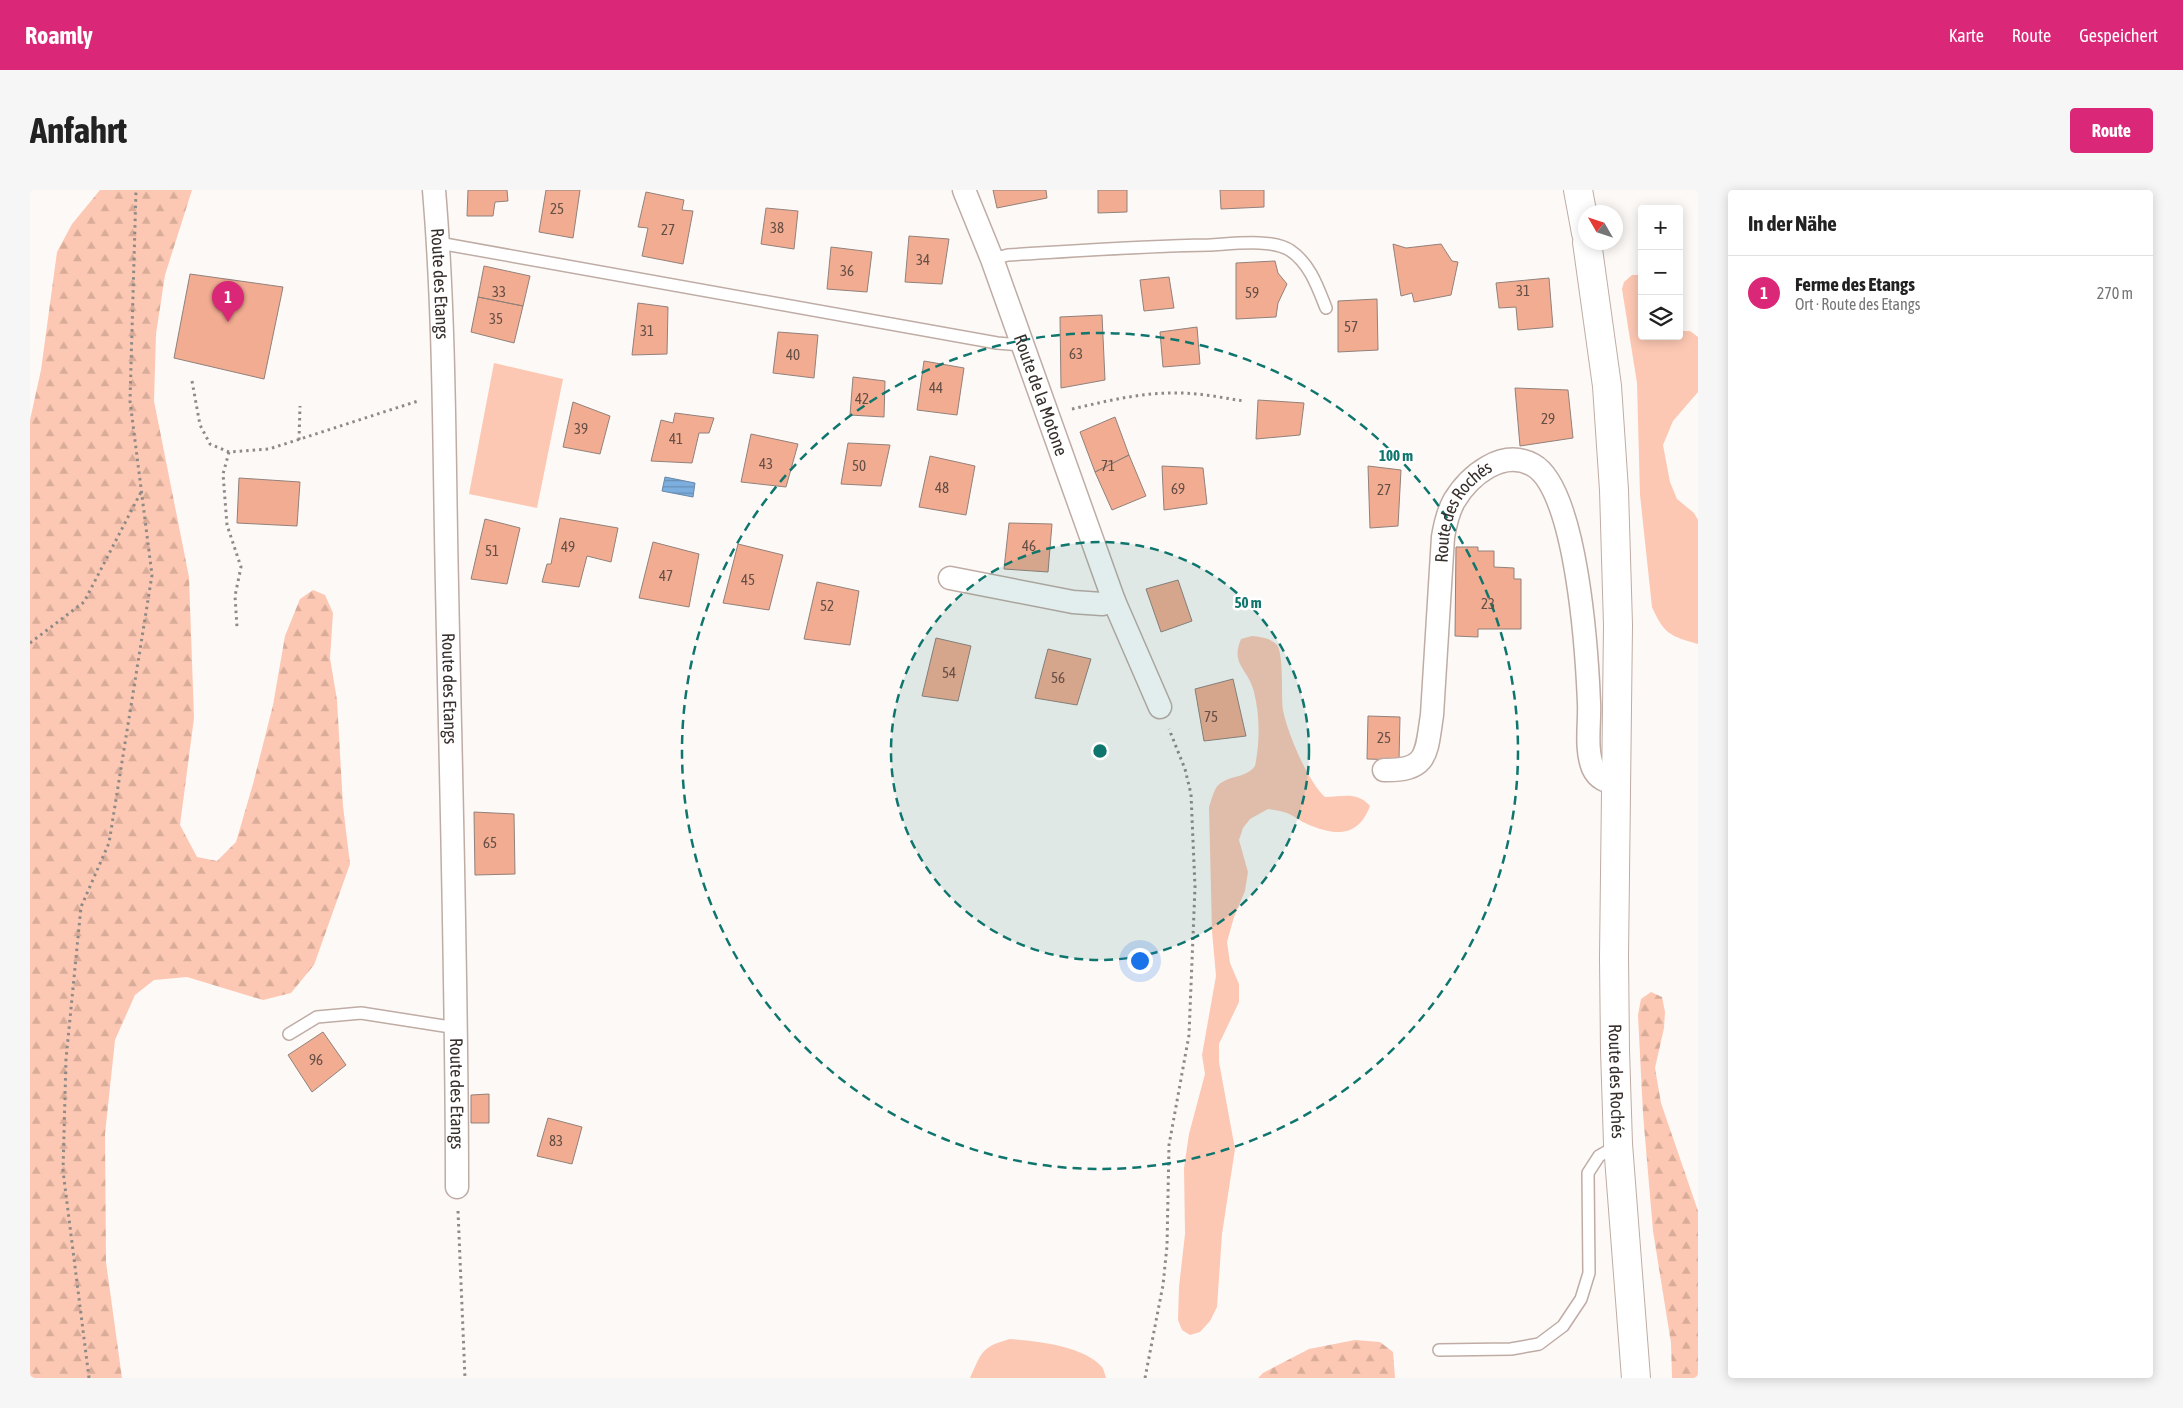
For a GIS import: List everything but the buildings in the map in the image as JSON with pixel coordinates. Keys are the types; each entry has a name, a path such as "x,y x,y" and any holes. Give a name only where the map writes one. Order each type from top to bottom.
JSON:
{"street":[{"name":"Route des Etangs","path":"434,190 438,243 457,1028 457,1187"},
{"name":"Route de la Motone","path":"964,190 992,259 1114,601 1160,707"},
{"path":"1578,190 1581,205"},
{"name":"Route des Rochés","path":"1588,250 1607,386 1614,490 1618,625 1614,958 1618,1144 1636,1378"},
{"name":"Route des Rochés","path":"1384,770 1400,771 1414,767 1422,756 1428,738 1432,715 1443,537 1449,512 1462,489 1481,472 1491,465 1514,460 1524,461 1542,471 1556,492 1577,576 1582,606 1589,705 1590,758 1593,768 1601,778 1617,784"},
{"path":"950,578 1073,602 1102,604 1114,601"}],"lane":[{"path":"438,243 997,343 1022,345"},
{"path":"992,259 1008,255 1149,246 1262,244 1282,246 1292,251 1305,264 1326,308"},
{"path":"289,1034 317,1017 361,1013 457,1028"},
{"path":"1438,1350 1511,1349 1539,1344 1563,1326 1581,1299 1588,1273 1588,1173 1599,1156 1618,1144"}],"path":[{"path":"89,1378 63,1171 66,1059 81,907 109,843 152,575 130,401 136,190"},
{"path":"192,381 200,425 210,444 229,452 269,449 442,394"},
{"path":"1048,415 1105,401 1163,393 1181,392 1244,401"},
{"path":"299,440 300,406"},
{"path":"229,452 223,474 227,525 241,567 235,596 237,627"},
{"path":"30,644 84,602 141,491"},
{"path":"1145,1378 1163,1284 1167,1246 1169,1145 1189,1035 1195,887 1191,794 1185,770 1160,707"},
{"path":"457,1187 465,1378"}],"green space":[{"path":"100,190 192,190 165,275 156,334 154,401 189,577 194,718 180,825 197,857 217,861 236,842 273,705 285,636 300,599 313,590 325,595 333,613 330,658 337,700 343,806 350,864 314,965 291,993 263,1000 187,977 154,980 135,995 115,1040 105,1134 106,1262 122,1378 30,1378 30,420 41,370 57,252 72,224"},
{"path":"1632,275 1638,275 1638,340 1683,340 1683,331 1690,331 1698,337 1698,392 1673,421 1663,445 1670,482 1677,499 1694,513 1698,520 1698,644 1669,633 1660,623 1652,607 1640,495 1637,383 1622,289 1624,282"},
{"path":"494,363 563,379 537,508 469,494"},
{"path":"1252,636 1265,638 1277,645 1281,657 1282,704 1285,719 1305,769 1318,790 1325,797 1344,796 1360,798 1370,806 1359,824 1345,831 1327,831 1304,823 1287,813 1268,809 1250,819 1243,828 1239,840 1248,872 1245,891 1234,917 1227,942 1230,963 1239,984 1239,1002 1219,1044 1219,1062 1235,1149 1222,1234 1217,1307 1210,1321 1200,1332 1190,1335 1182,1330 1178,1320 1179,1287 1185,1234 1184,1168 1189,1134 1205,1074 1202,1055 1216,976 1212,931 1209,807 1215,790 1220,784 1246,773 1255,766 1259,729 1256,701 1251,684 1241,666 1238,655 1241,639"},
{"path":"1651,992 1662,997 1665,1012 1664,1028 1655,1068 1661,1103 1698,1211 1698,1378 1672,1378 1671,1343 1653,1231 1643,1114 1638,1015 1641,999"},
{"path":"1010,1339 1033,1341 1072,1349 1094,1360 1102,1367 1106,1378 970,1378 980,1356 988,1348"},
{"path":"1355,1340 1380,1342 1393,1352 1395,1378 1258,1378 1263,1373 1309,1349"}],"water":[{"path":"665,477 695,483 693,497 662,491"}],"place":[{"name":"Ferme des Etangs","path":"228,322"}]}
